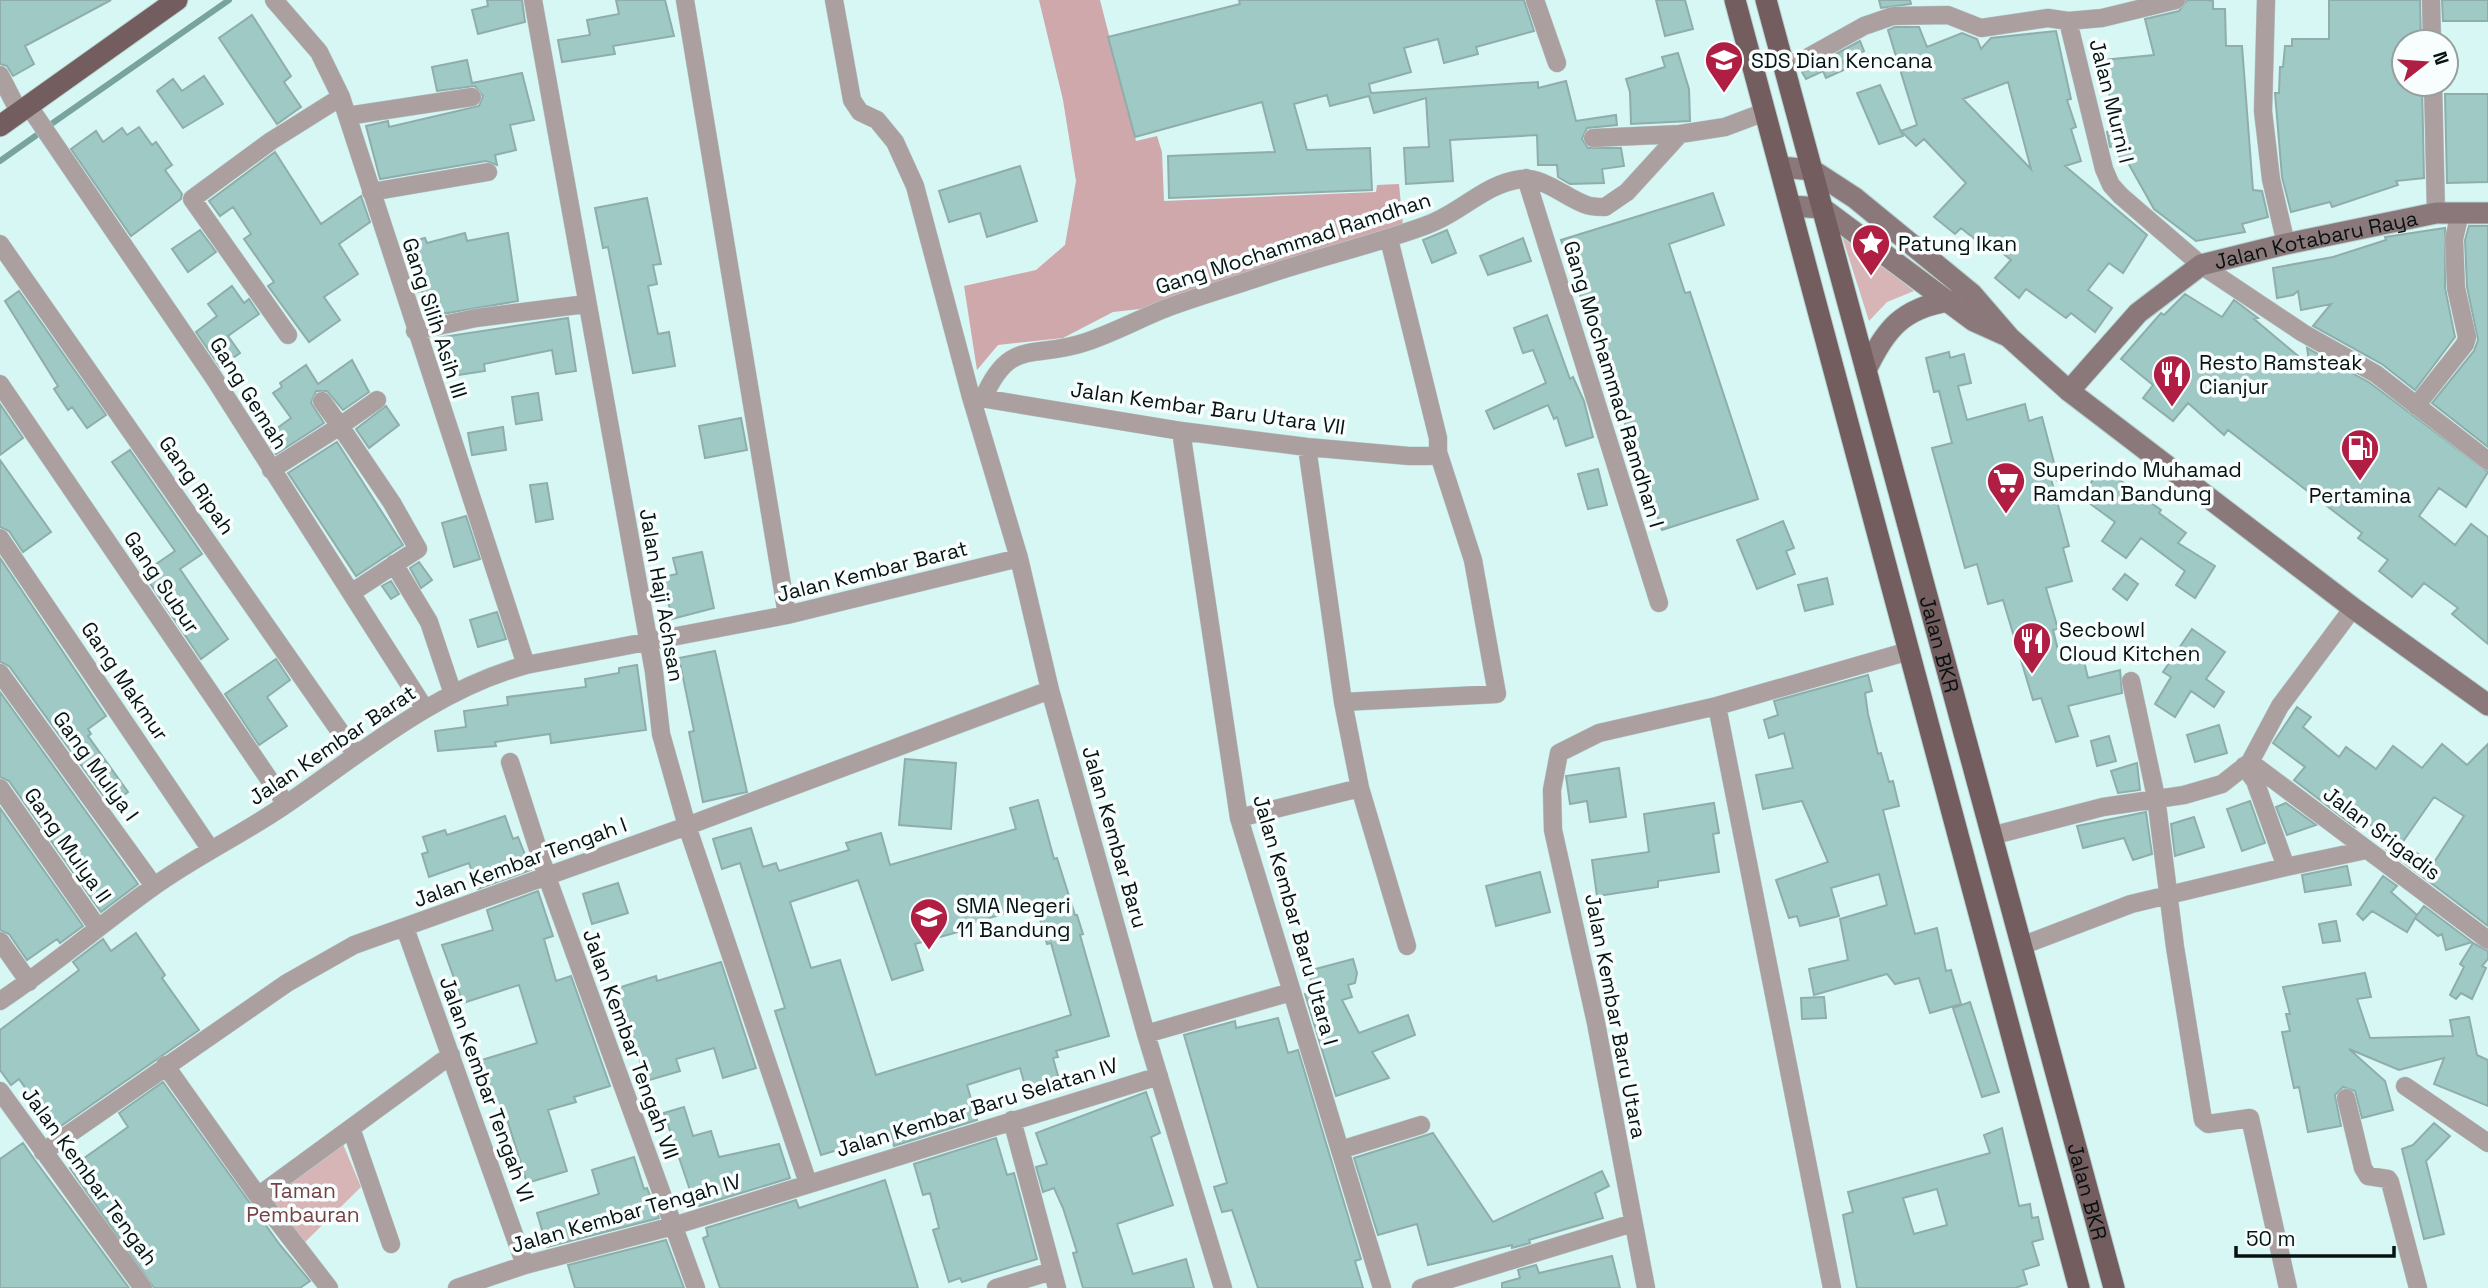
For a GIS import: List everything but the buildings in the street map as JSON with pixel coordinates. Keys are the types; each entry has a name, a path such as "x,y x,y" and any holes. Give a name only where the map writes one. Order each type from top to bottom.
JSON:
{"main road":[{"path":"0,126 177,0"},
{"name":"Jalan BKR","path":"1735,0 2080,1288"},
{"name":"Jalan BKR","path":"1766,0 2114,1288"},
{"path":"1781,167 1812,170 1855,198 1972,294 2010,338 2069,391 2353,608 2488,705"},
{"path":"1791,206 1822,208 1974,321 2010,338"},
{"name":"Jalan Kotabaru Raya","path":"2069,391 2138,313 2201,265 2286,244 2436,213 2488,213"},
{"path":"1866,370 1880,340 1899,321 1922,307 1949,301"}],"street":[{"name":"Gang Silih Asih III","path":"274,0 319,52 341,97 415,331 526,665"},
{"name":"Jalan Haji Achsan","path":"533,0 648,643 661,734 687,827 808,1183"},
{"path":"684,0 727,272 788,615"},
{"name":"Jalan Kembar Baru","path":"834,0 852,100 860,112 877,120 895,142 915,186 977,398 1050,690 1146,1034 1223,1288"},
{"path":"1535,0 1557,64"},
{"path":"1783,66 1803,61 1864,26 1893,16 1948,15 1981,28 2048,18 2068,21 2102,18 2176,0"},
{"path":"2266,0 2263,111 2271,179 2286,244"},
{"path":"2431,0 2432,28"},
{"name":"Jalan Murni I","path":"2068,21 2111,185 2201,265 2303,333 2376,374 2488,461"},
{"name":"Gang Gemah","path":"0,75 215,379 425,709"},
{"path":"288,335 192,199 196,193 271,141 341,97"},
{"path":"347,116 472,97"},
{"path":"2433,98 2436,213"},
{"path":"1593,138 1680,134 1725,127 1765,112"},
{"path":"1526,178 1563,192 1585,205 1605,207 1627,192 1680,134"},
{"path":"371,192 488,172"},
{"name":"Gang Mochammad Ramdhan","path":"977,398 1009,358 1033,351 1072,347 1176,305 1287,267 1389,239 1439,221 1498,183 1526,178"},
{"name":"Gang Mochammad Ramdhan I","path":"1526,178 1659,603"},
{"path":"2416,406 2465,344 2467,337 2456,288 2454,239 2460,212"},
{"path":"1343,702 1497,694 1474,560 1438,452 1438,438 1389,239"},
{"name":"Gang Ripah","path":"0,244 355,753"},
{"path":"415,331 476,318 586,304"},
{"name":"Gang Subur","path":"0,384 286,804"},
{"name":"Jalan Kembar Baru Utara VII","path":"977,398 1181,432 1307,447 1409,456 1430,456 1438,452"},
{"path":"271,470 377,400"},
{"path":"322,401 392,503 418,549 351,593"},
{"name":"Jalan Kembar Baru Utara I","path":"1181,432 1239,818 1382,1288"},
{"path":"1307,447 1343,702 1360,788 1406,946"},
{"name":"Gang Makmur","path":"0,538 207,842"},
{"name":"Jalan Kembar Barat","path":"0,1001 29,982 154,886 207,842 286,804 355,753 425,709 487,676 526,665 788,615 1019,558"},
{"path":"394,564 429,622 453,694"},
{"path":"1991,836 2156,797 2207,790 2247,764 2280,706 2353,608"},
{"path":"1832,1288 1717,706 1909,651"},
{"name":"Gang Mulya I","path":"0,673 154,886"},
{"path":"2130,681 2156,797 2175,947 2203,1120 2208,1124 2250,1118 2288,1288"},
{"name":"Jalan Kembar Tengah I","path":"43,1152 165,1065 288,983 354,945 687,827 1050,690"},
{"name":"Jalan Kembar Baru Utara","path":"1646,1288 1596,1023 1553,831 1552,790 1559,753 1599,733 1717,706"},
{"name":"Jalan Kembar Tengah VII","path":"510,762 547,877 696,1288"},
{"path":"2247,764 2286,867"},
{"name":"Jalan Srigadis","path":"2247,764 2488,940"},
{"name":"Gang Mulya II","path":"0,788 98,928"},
{"path":"1239,818 1360,788"},
{"path":"2021,946 2131,904 2366,850"},
{"name":"Jalan Kembar Tengah VI","path":"405,928 525,1265"},
{"path":"0,942 29,982"},
{"path":"1146,1034 1291,992"},
{"path":"258,1196 451,1055"},
{"path":"165,1065 258,1196 329,1288"},
{"name":"Jalan Kembar Baru Selatan IV","path":"808,1183 1159,1076"},
{"path":"2405,1086 2488,1143"},
{"name":"Jalan Kembar Tengah","path":"0,1091 143,1288"},
{"path":"2346,1098 2363,1168 2368,1177 2388,1179 2390,1182 2418,1288"},
{"path":"996,1288 1055,1280 1012,1120"},
{"path":"1340,1150 1421,1125"},
{"path":"351,1128 391,1244"},
{"name":"Jalan Kembar Tengah IV","path":"457,1288 525,1265 673,1226 808,1183"},
{"path":"1421,1288 1633,1223"}],"green space":[{"path":"1841,233 1914,291 1887,302 1869,321"},
{"name":"Taman Pembauran","path":"340,1137 361,1187 299,1248 261,1197"}],"shaded area":[{"path":"1039,0 1100,0 1136,141 1157,136 1162,152 1164,201 1376,192 1377,185 1399,184 1403,226 1149,308 1113,312 1063,338 998,345 977,370 964,286 1036,270 1065,245 1076,181 1063,100"}],"waterway":[{"path":"47,127 229,0"},
{"path":"0,161 41,132"}],"place":[{"name":"SDS Dian Kencana","path":"1724,94"},
{"name":"Patung Ikan","path":"1871,277"},
{"name":"Resto Ramsteak Cianjur","path":"2172,408"},
{"name":"Pertamina","path":"2360,482"},
{"name":"Superindo Muhamad Ramdan Bandung","path":"2006,515"},
{"name":"Secbowl Cloud Kitchen","path":"2032,675"},
{"name":"SMA Negeri 11 Bandung","path":"929,951"}]}
